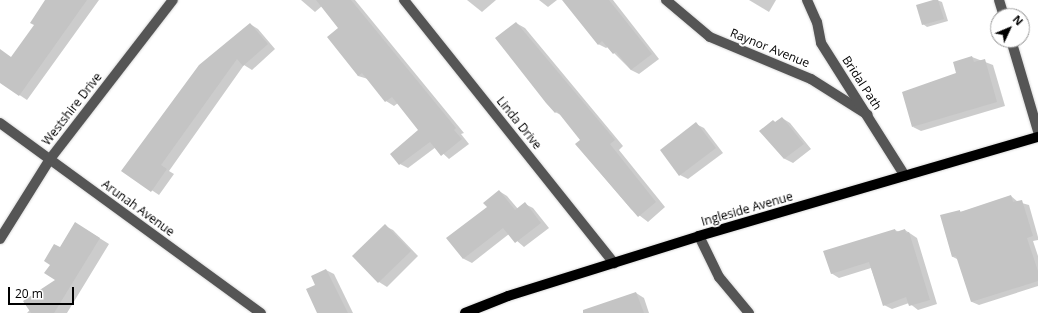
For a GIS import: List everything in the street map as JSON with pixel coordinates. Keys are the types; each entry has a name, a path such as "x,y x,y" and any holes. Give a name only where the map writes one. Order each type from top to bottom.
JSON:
{"main road":[{"name":"Ingleside Avenue","path":"465,313 699,236 1038,138"}],"street":[{"name":"Westshire Drive","path":"0,239 50,160 173,0"},
{"name":"Linda Drive","path":"404,0 614,263"},
{"name":"Raynor Avenue","path":"666,0 710,37 811,79 868,115"},
{"name":"Bridal Path","path":"807,0 817,22 821,43 868,115 905,176"},
{"path":"1013,48 1038,131"},
{"name":"Arunah Avenue","path":"0,123 261,313"},
{"path":"699,236 719,277 749,313"}],"building":[{"path":"45,0 87,0 19,96 0,83 0,49 11,57 34,25 30,23"},
{"path":"316,0 351,0 456,128 454,130 462,139 441,156 430,142 399,165 390,154 418,130 392,97 385,102 362,73 358,76 327,37 338,28"},
{"path":"562,0 609,0 652,54 631,70 616,52 613,54 602,41 598,45"},
{"path":"938,0 944,19 922,25 916,5"},
{"path":"516,22 615,140 610,144 656,202 638,217 575,144 580,140 557,111 555,113 546,103 495,38"},
{"path":"250,23 268,44 243,66 237,59 161,165 167,169 151,192 121,171 199,65"},
{"path":"972,56 974,62 985,59 997,102 912,127 902,92 956,73 953,62"},
{"path":"782,117 804,144 784,159 759,131 773,120 775,122"},
{"path":"696,122 716,148 679,176 660,150"},
{"path":"499,190 515,210 525,202 541,223 515,243 503,228 463,259 446,238 487,207 483,203"},
{"path":"1011,195 1013,202 1022,200 1033,236 1027,238 1038,271 1038,281 971,302 956,256 952,257 940,215 960,210 960,212"},
{"path":"75,222 100,238 54,313 31,313 23,301 55,280 44,273 50,265 44,261 54,244 60,247"},
{"path":"385,224 411,251 378,283 352,256"},
{"path":"895,229 896,232 905,229 906,233 909,232 930,300 909,306 906,297 883,306 869,262 831,274 823,251"},
{"path":"326,269 348,313 317,313 306,289 315,285 311,276"},
{"path":"636,292 644,313 583,313 583,310"}]}
